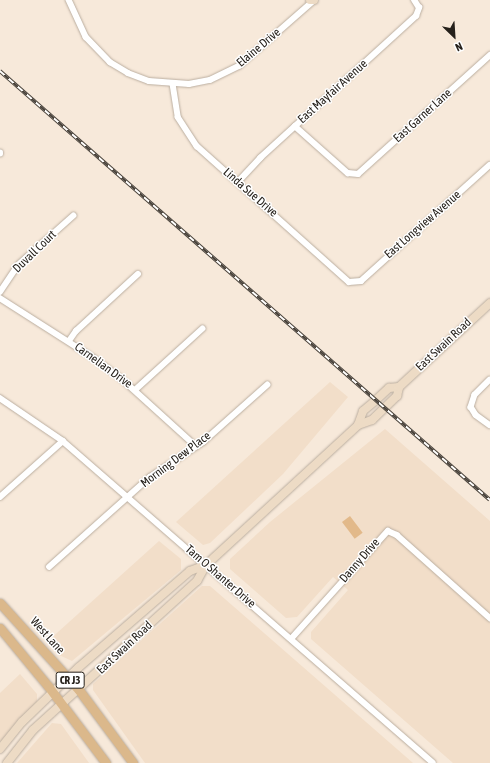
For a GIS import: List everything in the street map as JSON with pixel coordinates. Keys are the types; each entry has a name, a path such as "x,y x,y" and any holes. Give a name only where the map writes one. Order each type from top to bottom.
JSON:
{"main road":[{"name":"East Swain Road","path":"7,763 33,730 79,690 197,581 206,565 358,425 372,420 397,396 399,387 490,303"},
{"name":"East Swain Road","path":"358,425 363,412 389,388 399,387"},
{"name":"East Swain Road","path":"0,749 22,722 68,678 190,571 206,565"},
{"name":"West Lane","path":"0,602 79,690 133,763"},
{"name":"CR J3","path":"0,628 53,693 106,763"}],"street":[{"name":"Elaine Drive","path":"69,0 76,19 86,37 110,62 138,78 173,84 200,82 230,72 248,60 312,1"},
{"name":"East Mayfair Avenue","path":"238,182 295,126 416,16 419,8 414,0"},
{"name":"East Garner Lane","path":"295,126 348,174 355,175 490,55"},
{"name":"Linda Sue Drive","path":"173,84 176,110 186,132 197,146 349,282 355,283"},
{"name":"East Longview Avenue","path":"355,283 361,281 490,165"},
{"name":"Duvall Court","path":"0,292 18,264 74,216"},
{"path":"69,341 76,331 138,274"},
{"name":"Carnelian Drive","path":"0,298 69,341 136,390 196,446"},
{"path":"136,390 202,329"},
{"path":"490,380 475,395 471,403 473,411 490,425"},
{"name":"Morning Dew Place","path":"49,567 165,465 196,446 267,385"},
{"name":"Tam O Shanter Drive","path":"0,398 63,441 129,496 433,763"},
{"path":"0,497 63,441"},
{"name":"Danny Drive","path":"291,639 388,531 396,534 490,618"}],"shaded area":[{"path":"330,382 348,397 283,474 210,543 203,545 176,522"},
{"path":"385,429 490,521 490,763 453,763 311,639 311,632 348,590 333,577 297,617 286,618 230,569 230,559 270,522"},
{"path":"350,516 363,533 355,539 342,522"},
{"path":"159,541 181,559 181,570 72,661 59,655 48,641"},
{"path":"202,586 210,586 413,763 145,763 93,690 93,684"},
{"path":"20,674 37,694 37,703 0,742 0,693"},
{"path":"52,723 61,724 89,763 17,763"}],"railway":[{"path":"0,71 490,500"}]}
